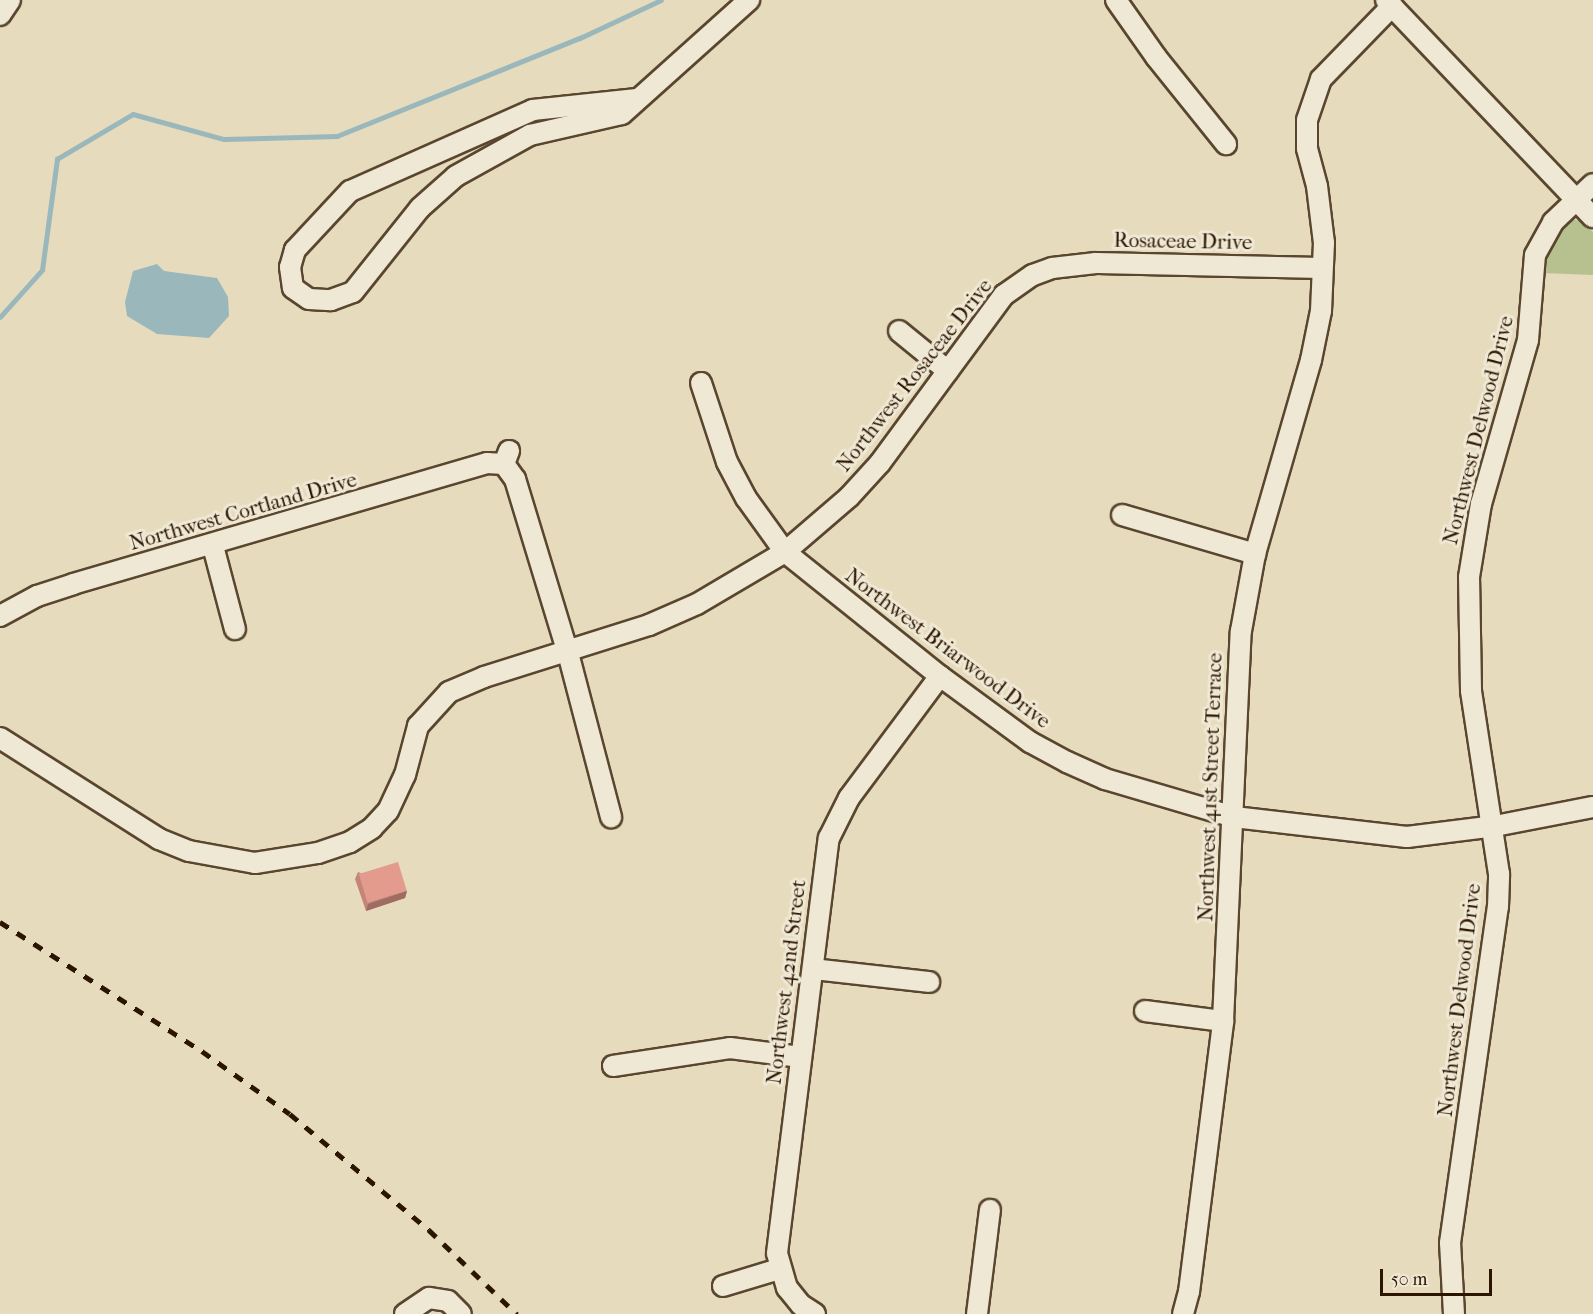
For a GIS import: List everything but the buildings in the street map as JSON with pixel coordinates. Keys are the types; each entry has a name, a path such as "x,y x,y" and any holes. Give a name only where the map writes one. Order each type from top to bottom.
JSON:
{"street":[{"path":"0,15 10,0"},
{"path":"637,99 533,110 350,191 295,250 290,267 293,288 309,299 331,300 353,292 420,208 456,176 530,135 622,114 749,0"},
{"path":"1116,0 1156,57 1226,144"},
{"path":"1389,3 1593,217"},
{"name":"Northwest 41st Street Terrace","path":"1183,1314 1189,1292 1223,1021 1234,817 1239,658 1255,554 1317,337 1322,268 1322,215 1307,148 1312,102 1321,78 1389,3"},
{"name":"Northwest Delwood Drive","path":"1454,1314 1450,1292 1450,1243 1498,907 1495,826 1471,690 1468,577 1481,504 1528,340 1535,255 1553,222 1593,184"},
{"name":"Rosaceae Drive","path":"1043,271 1096,264 1322,268"},
{"name":"Northwest Rosaceae Drive","path":"0,738 159,839 223,859 255,863 318,854 350,842 372,828 388,811 405,775 418,726 449,692 484,677 568,653 697,604 785,552 849,497 880,463 1004,295 1043,271"},
{"path":"899,331 948,371"},
{"name":"Northwest Briarwood Drive","path":"701,383 727,462 746,498 785,552 940,676 1030,742 1067,762 1105,779 1234,817 1407,837 1495,826 1593,807"},
{"name":"Northwest Cortland Drive","path":"0,616 37,596 213,546 506,457 515,478 568,653 611,817"},
{"path":"1122,515 1255,554"},
{"path":"213,546 235,629"},
{"name":"Northwest 42nd Street","path":"779,1269 777,1253 800,1057 813,969 825,860 836,819 940,676"},
{"path":"813,969 929,982"},
{"path":"1145,1011 1223,1021"},
{"path":"613,1066 730,1048 800,1057"},
{"path":"977,1314 990,1210"},
{"path":"723,1286 779,1269 801,1305 815,1314"},
{"path":"405,1314 429,1298 448,1301 461,1314"}],"green space":[{"path":"1570,219 1581,221 1593,232 1593,275 1542,273 1544,254 1563,223"}],"water":[{"path":"157,264 164,271 217,278 228,297 229,316 209,338 157,334 127,316 125,302 133,271"}],"waterway":[{"path":"0,317 42,270 57,159 133,114 224,139 337,136 580,38 661,0"}],"railway":[{"path":"0,922 202,1051 290,1114 429,1230 517,1314"}]}
